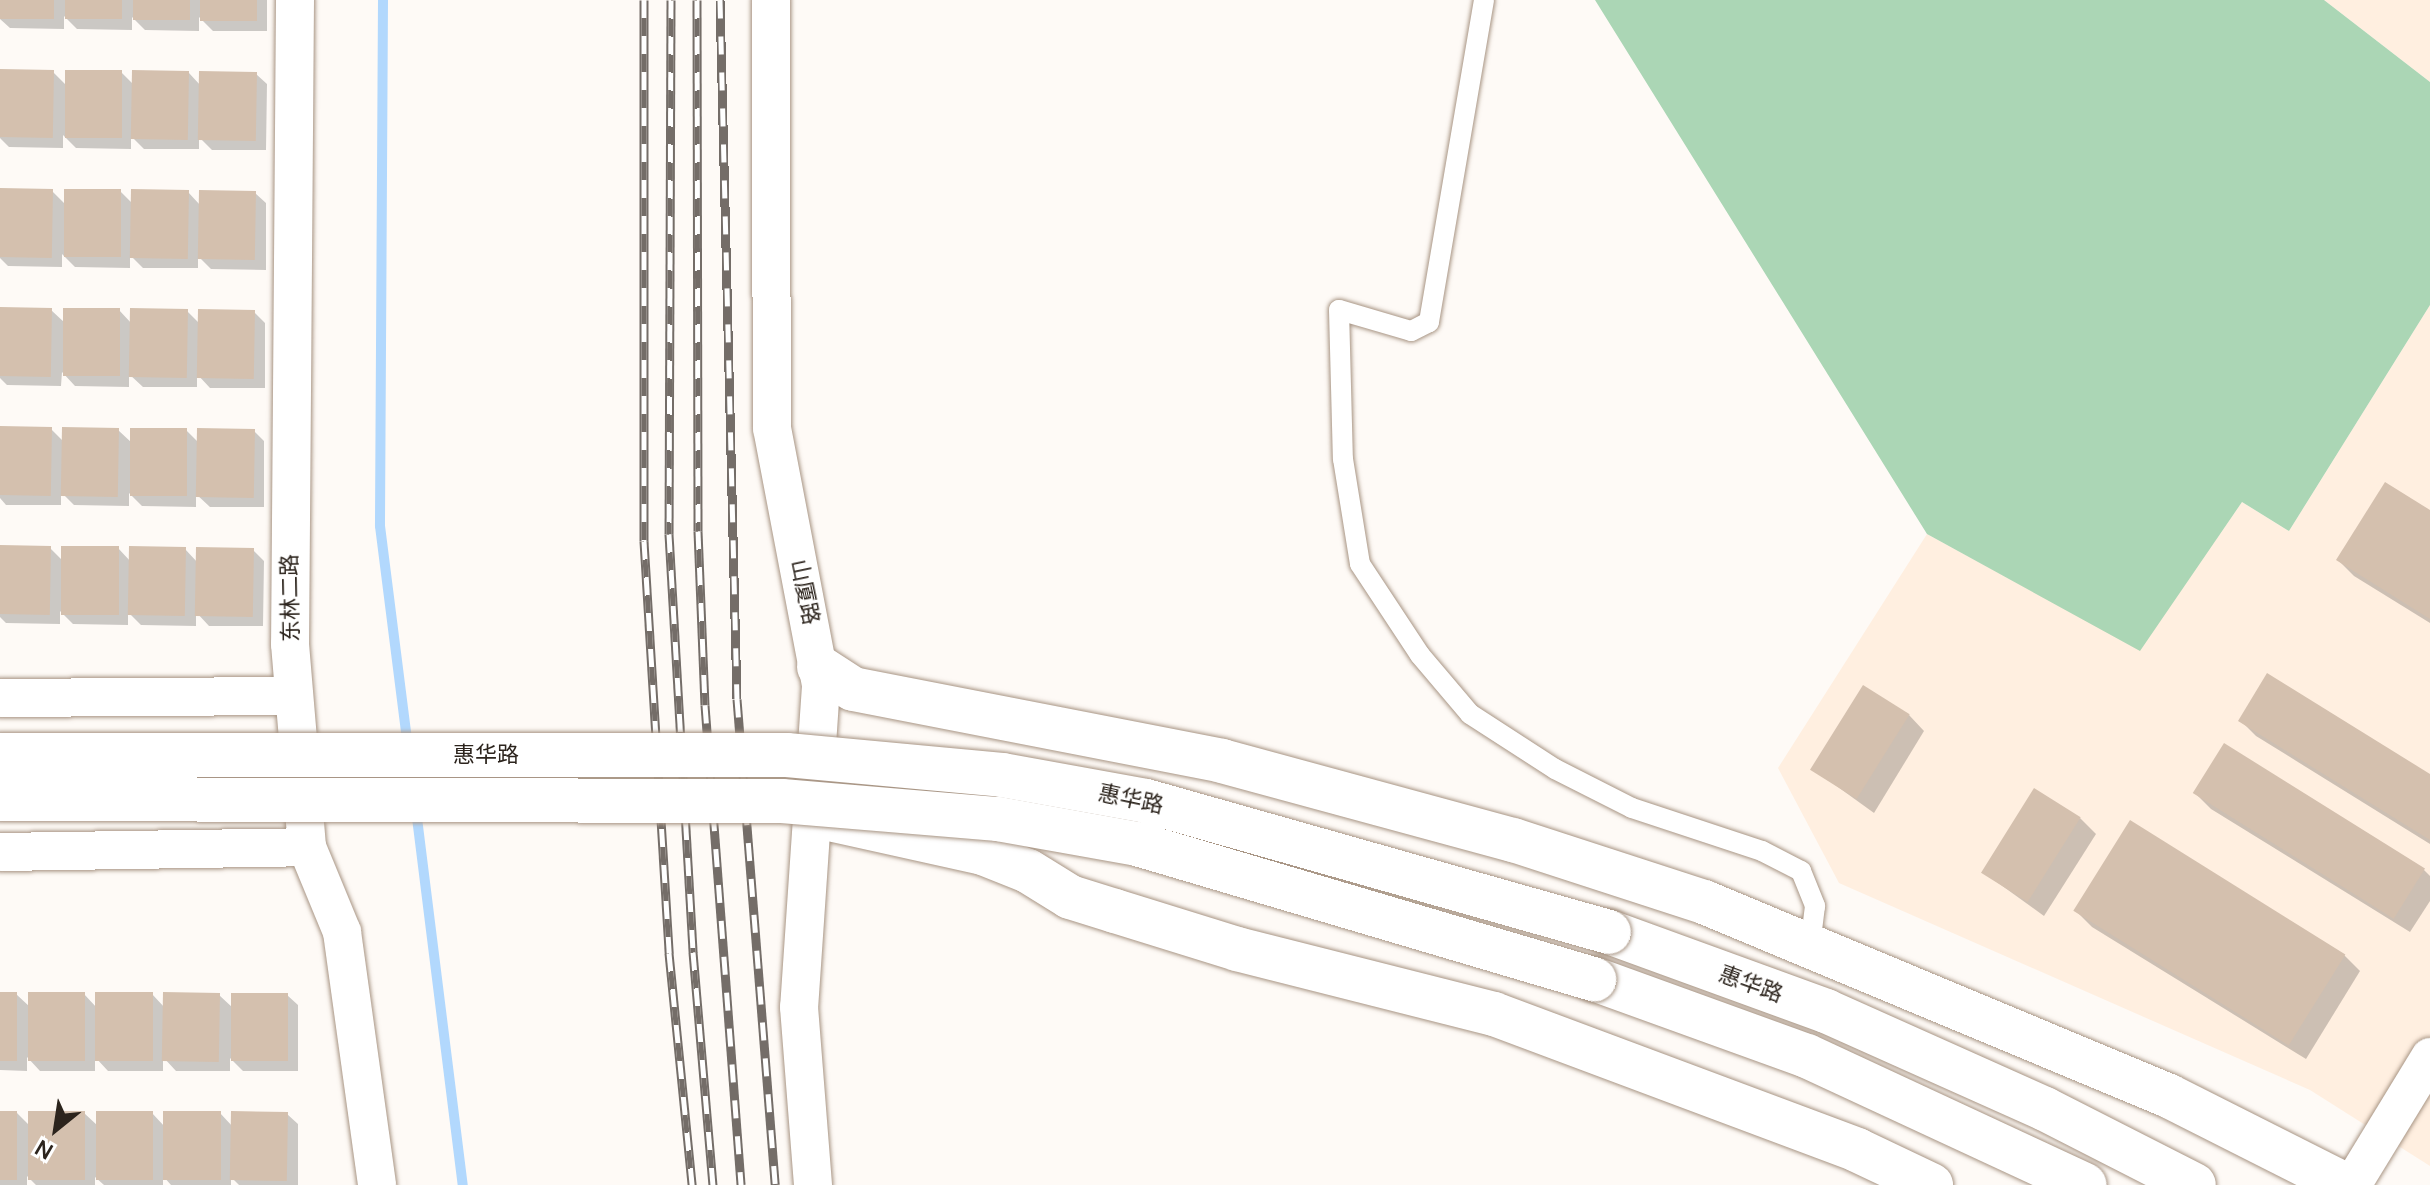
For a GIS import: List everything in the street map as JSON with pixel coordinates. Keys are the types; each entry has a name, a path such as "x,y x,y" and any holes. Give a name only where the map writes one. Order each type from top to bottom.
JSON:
{"main road":[{"path":"819,667 853,689 1222,761 1513,840 1704,902 2169,1096 2345,1185"},
{"name":"惠华路","path":"0,755 787,755 1002,775 1146,801 1609,932 1826,1011 2045,1109 2194,1185"},
{"name":"惠华路","path":"0,799 782,801 998,819 1137,844 1594,979 1807,1056 2085,1185"},
{"path":"816,816 983,853 1028,871 1070,897 1237,949 1494,1014 1857,1150 1931,1185"}],"street":[{"name":"东林二路","path":"295,0 289,467 294,696 307,847 342,932 377,1185"},
{"name":"山厦路","path":"771,0 771,415 819,667 822,735 799,1007 813,1185"},
{"path":"0,698 294,696"},
{"path":"0,852 307,847"},
{"path":"2352,1185 2430,1057"}],"lane":[{"path":"1484,0 1429,322 1411,331 1339,310 1343,459 1360,564 1420,655 1470,714 1555,769 1632,808 1762,851 1801,871 1815,906 1810,946"}],"shaded area":[{"path":"2324,0 2430,0 2430,82"},
{"path":"2430,305 2430,1166 2310,1090 1839,883 1778,768 1927,534 2140,650 2242,502 2289,531"}],"green space":[{"path":"1595,0 2324,0 2430,82 2430,305 2289,531 2242,502 2140,651 1927,534"}],"building":[{"path":"0,0 54,0 54,19 0,19"},
{"path":"65,0 122,0 122,19 65,19"},
{"path":"133,0 190,0 190,20 133,20"},
{"path":"200,0 257,0 257,21 200,21"},
{"path":"0,69 54,70 53,138 0,137"},
{"path":"65,70 122,70 122,138 65,138"},
{"path":"132,70 189,71 188,140 131,139"},
{"path":"199,71 257,72 256,141 198,140"},
{"path":"0,188 53,189 52,258 0,257"},
{"path":"64,189 121,189 121,257 64,257"},
{"path":"131,189 189,190 188,259 130,258"},
{"path":"199,190 256,191 255,260 198,259"},
{"path":"0,307 52,308 51,377 0,376"},
{"path":"63,308 120,308 120,376 63,376"},
{"path":"130,308 188,309 187,378 129,377"},
{"path":"198,309 255,310 254,379 197,378"},
{"path":"0,426 52,427 51,496 0,495"},
{"path":"62,427 119,428 118,497 61,496"},
{"path":"130,428 187,428 187,496 130,496"},
{"path":"197,428 255,429 254,498 196,497"},
{"path":"2385,482 2430,510 2430,619 2336,560"},
{"path":"0,545 51,546 50,615 0,614"},
{"path":"61,546 119,546 119,615 61,615"},
{"path":"129,546 186,547 185,616 128,615"},
{"path":"196,547 254,548 253,617 195,616"},
{"path":"2267,673 2430,774 2430,840 2238,721"},
{"path":"1863,685 1910,714 1857,799 1810,770"},
{"path":"2224,743 2425,869 2394,919 2193,793"},
{"path":"2034,788 2081,817 2028,902 1981,873"},
{"path":"2130,820 2345,955 2289,1045 2073,911"},
{"path":"0,992 17,992 17,1061 0,1061"},
{"path":"28,992 85,992 85,1061 28,1061"},
{"path":"95,992 153,992 153,1061 95,1061"},
{"path":"163,992 220,993 219,1062 162,1061"},
{"path":"231,993 288,993 288,1061 231,1061"},
{"path":"0,1111 17,1111 17,1180 0,1180"},
{"path":"28,1111 85,1111 85,1180 28,1180"},
{"path":"96,1111 153,1111 153,1180 96,1180"},
{"path":"163,1111 221,1111 221,1180 163,1180"},
{"path":"231,1111 288,1112 287,1181 230,1180"}],"waterway":[{"path":"383,0 380,526 408,747"},
{"path":"416,810 463,1185"}],"railway":[{"path":"644,0 644,541 669,953 692,1185"},
{"path":"671,0 669,534 693,952 713,1185"},
{"path":"697,0 698,531 705,705 741,1185"},
{"path":"720,0 737,699 775,1185"}]}
